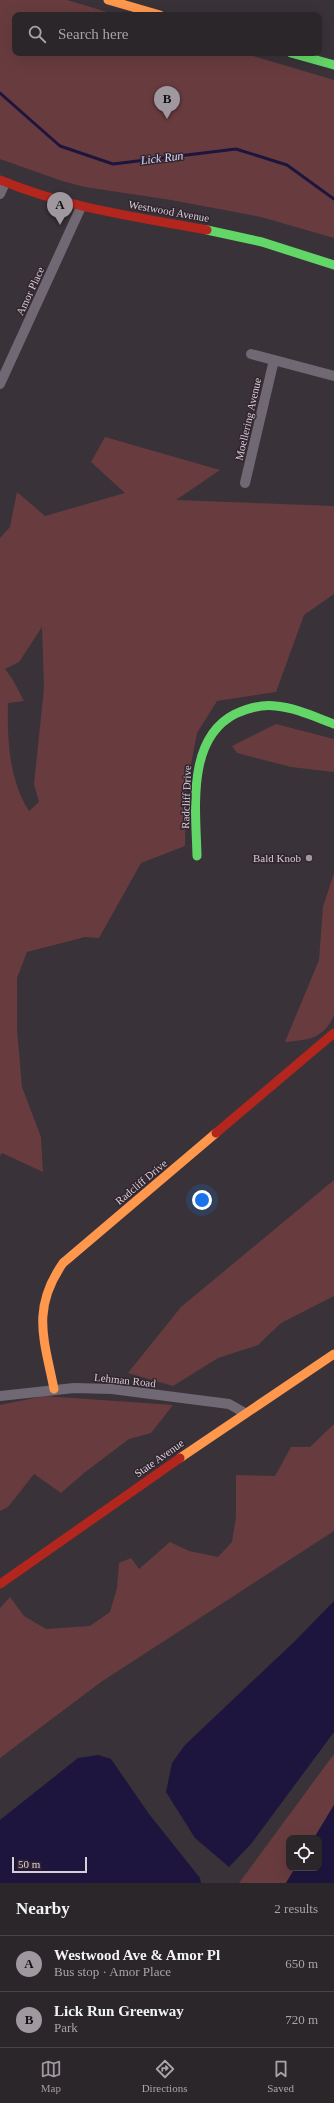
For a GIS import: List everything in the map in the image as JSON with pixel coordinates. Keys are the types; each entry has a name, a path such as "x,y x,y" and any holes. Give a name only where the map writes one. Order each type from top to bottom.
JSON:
{"main road":[{"path":"108,0 150,12"},
{"path":"302,56 334,65"},
{"name":"Westwood Avenue","path":"3,182 81,207 244,238 334,265"},
{"name":"Radcliff Drive","path":"197,856 198,771 201,753 218,724 231,714 246,709 278,705 334,724"},
{"name":"Radcliff Drive","path":"54,1389 41,1315 44,1294 54,1274 63,1263 334,1033"},
{"name":"State Avenue","path":"0,1584 246,1413 334,1354"}],"street":[{"path":"0,194 3,182"},
{"name":"Amor Place","path":"0,384 81,207"},
{"path":"251,354 334,376"},
{"name":"Moellering Avenue","path":"245,483 274,360"},
{"name":"Lehman Road","path":"0,1396 54,1389 112,1389 229,1404 246,1413"}],"shaded area":[{"path":"0,0 67,0 107,12 12,12 12,56 253,56 334,80 334,238 261,217 171,200 85,187 62,181 0,159"},
{"path":"105,437 220,470 176,500 334,506 334,594 304,615 276,692 217,701 197,733 186,790 185,846 141,863 99,938 85,937 27,952 17,978 17,1029 22,1087 41,1137 43,1172 2,1153 0,1156 0,538 10,527 17,492 45,516 125,493 91,462","holes":["42,627 44,688 34,784 39,802 29,811 22,799 13,773 8,731 8,703 24,701 13,680 5,669 19,662"]},
{"path":"276,724 334,739 334,772 291,767 237,753 232,746"},
{"path":"334,873 334,1015 330,1023 320,1034 308,1039 285,1042 319,960 323,907"},
{"path":"334,1180 334,1296 281,1323 258,1345 218,1358 173,1386 128,1373 181,1307"},
{"path":"44,1396 173,1405 151,1433 129,1439 84,1473 61,1493 34,1474 8,1507 0,1511 0,1405"},
{"path":"334,1424 334,1531 101,1682 0,1758 0,1608 10,1597 24,1616 46,1629 90,1626 110,1612 117,1588 119,1563 131,1558 139,1569 170,1542 189,1551 218,1557 232,1542 236,1517 236,1475 275,1476 291,1447 310,1447"},
{"path":"334,1601 334,1732 251,1844 229,1867 195,1838 166,1792 172,1763 185,1745 295,1641"},
{"path":"334,1754 334,1805 316,1835 286,1835 286,1871 293,1871 286,1883 239,1883"},
{"path":"98,1755 111,1759 149,1814 200,1878 201,1883 0,1883 0,1820 78,1758"},
{"path":"334,1805 334,1883 286,1883 293,1871 322,1871 322,1835 316,1835"}],"waterway":[{"name":"Lick Run","path":"0,93 60,146 113,164 236,149 287,165 334,199"}],"traffic: fast":[{"path":"302,56 334,65"},
{"path":"207,230 262,242 334,265"},
{"path":"197,856 197,777 201,758 208,740 219,725 235,714 250,708 265,706 276,706 291,709 334,724"}],"traffic: slow":[{"path":"108,0 150,12"},
{"path":"54,1389 44,1339 43,1310 53,1280 63,1263 216,1133"},
{"path":"180,1458 334,1354"}],"traffic: jam":[{"path":"0,180 25,190 76,205 207,230"},
{"path":"216,1133 334,1033"},
{"path":"0,1584 180,1458"}],"place":[{"name":"Lick Run Greenway","path":"167,119"},
{"name":"Westwood Ave & Amor Pl","path":"60,225"},
{"name":"Bald Knob","path":"309,858"}]}
